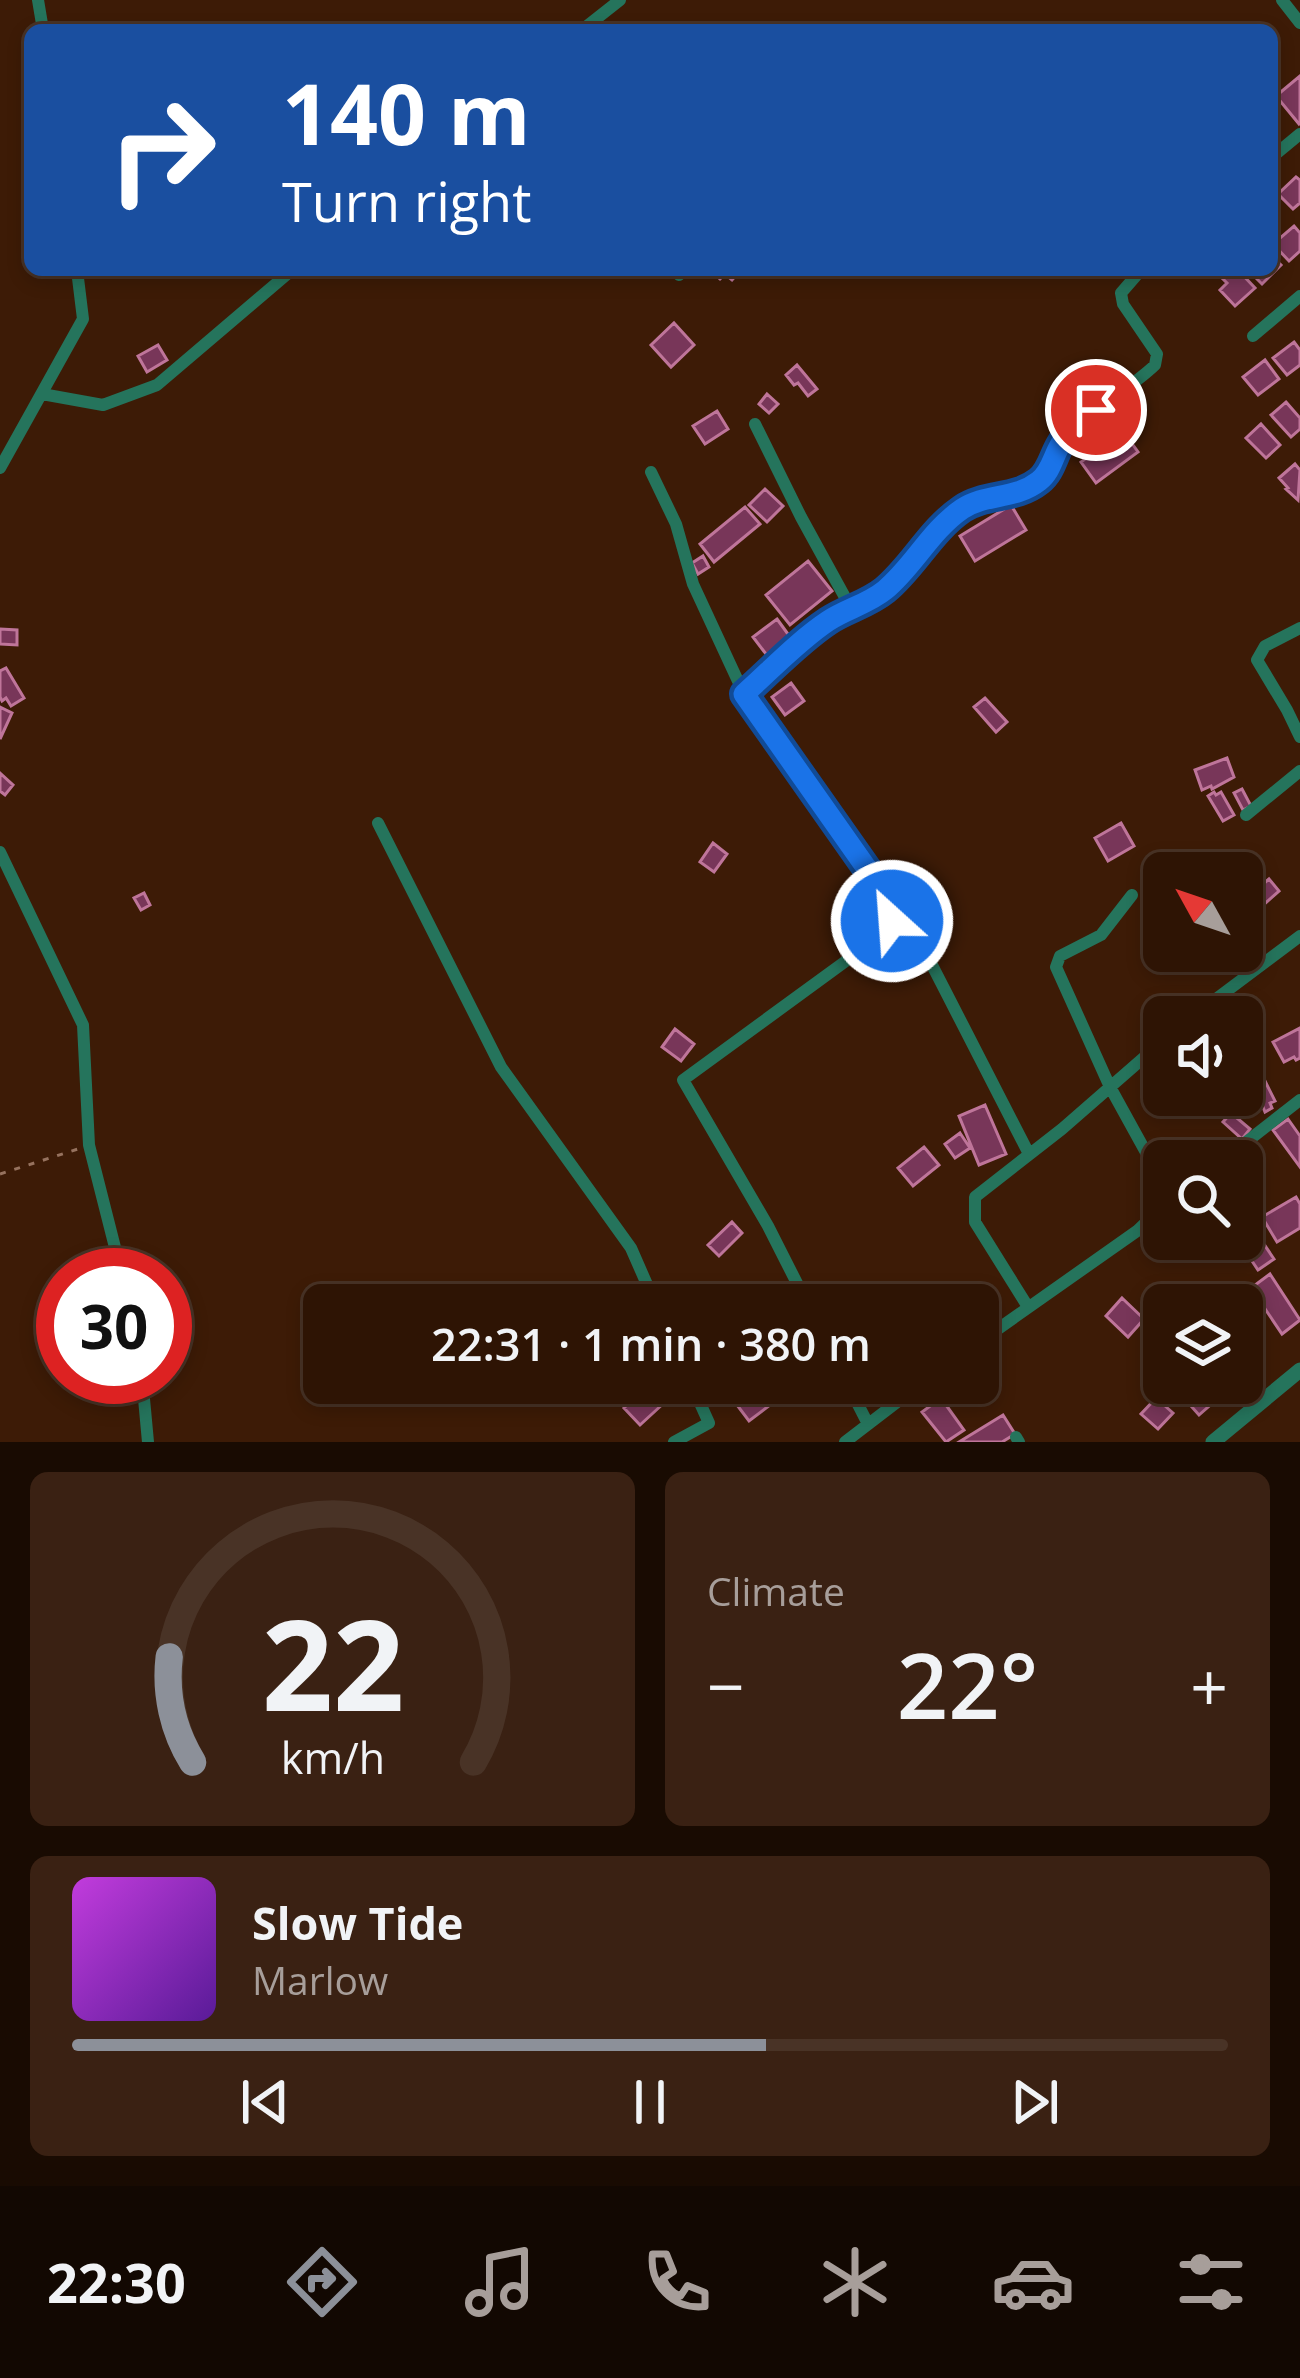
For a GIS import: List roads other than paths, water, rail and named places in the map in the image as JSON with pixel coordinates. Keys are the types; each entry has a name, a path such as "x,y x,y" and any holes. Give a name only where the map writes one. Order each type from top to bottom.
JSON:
{"street":[{"path":"590,24 620,0"},
{"path":"1282,0 1300,23"},
{"path":"0,467 83,319 78,276"},
{"path":"42,394 103,405 157,385 285,276"},
{"path":"744,694 832,618 883,592 945,521 984,497 1024,491 1043,479 1076,426 1155,364 1157,354 1123,304 1121,293 1136,276"},
{"path":"1253,336 1300,296"},
{"path":"755,424 853,610"},
{"path":"651,472 676,524 693,584 744,694 889,900 892,921 932,965 1029,1154"},
{"path":"1300,628 1265,646 1257,660 1300,736"},
{"path":"1246,814 1300,771"},
{"path":"378,823 501,1067 631,1248 647,1284"},
{"path":"0,852 83,1025 89,1145 115,1248"},
{"path":"1132,895 1101,935 1060,956 1056,967 1110,1087 1143,1147"},
{"path":"797,1284 683,1080 861,950 892,921"},
{"path":"1220,996 1300,935"},
{"path":"1028,1307 975,1222 974,1197 1143,1058"},
{"path":"1249,1140 1300,1100"},
{"path":"999,1328 1143,1226"},
{"path":"1213,1442 1300,1370"},
{"path":"144,1404 148,1442"},
{"path":"674,1442 709,1423 700,1404"},
{"path":"858,1404 868,1424"},
{"path":"845,1442 894,1404"}]}
